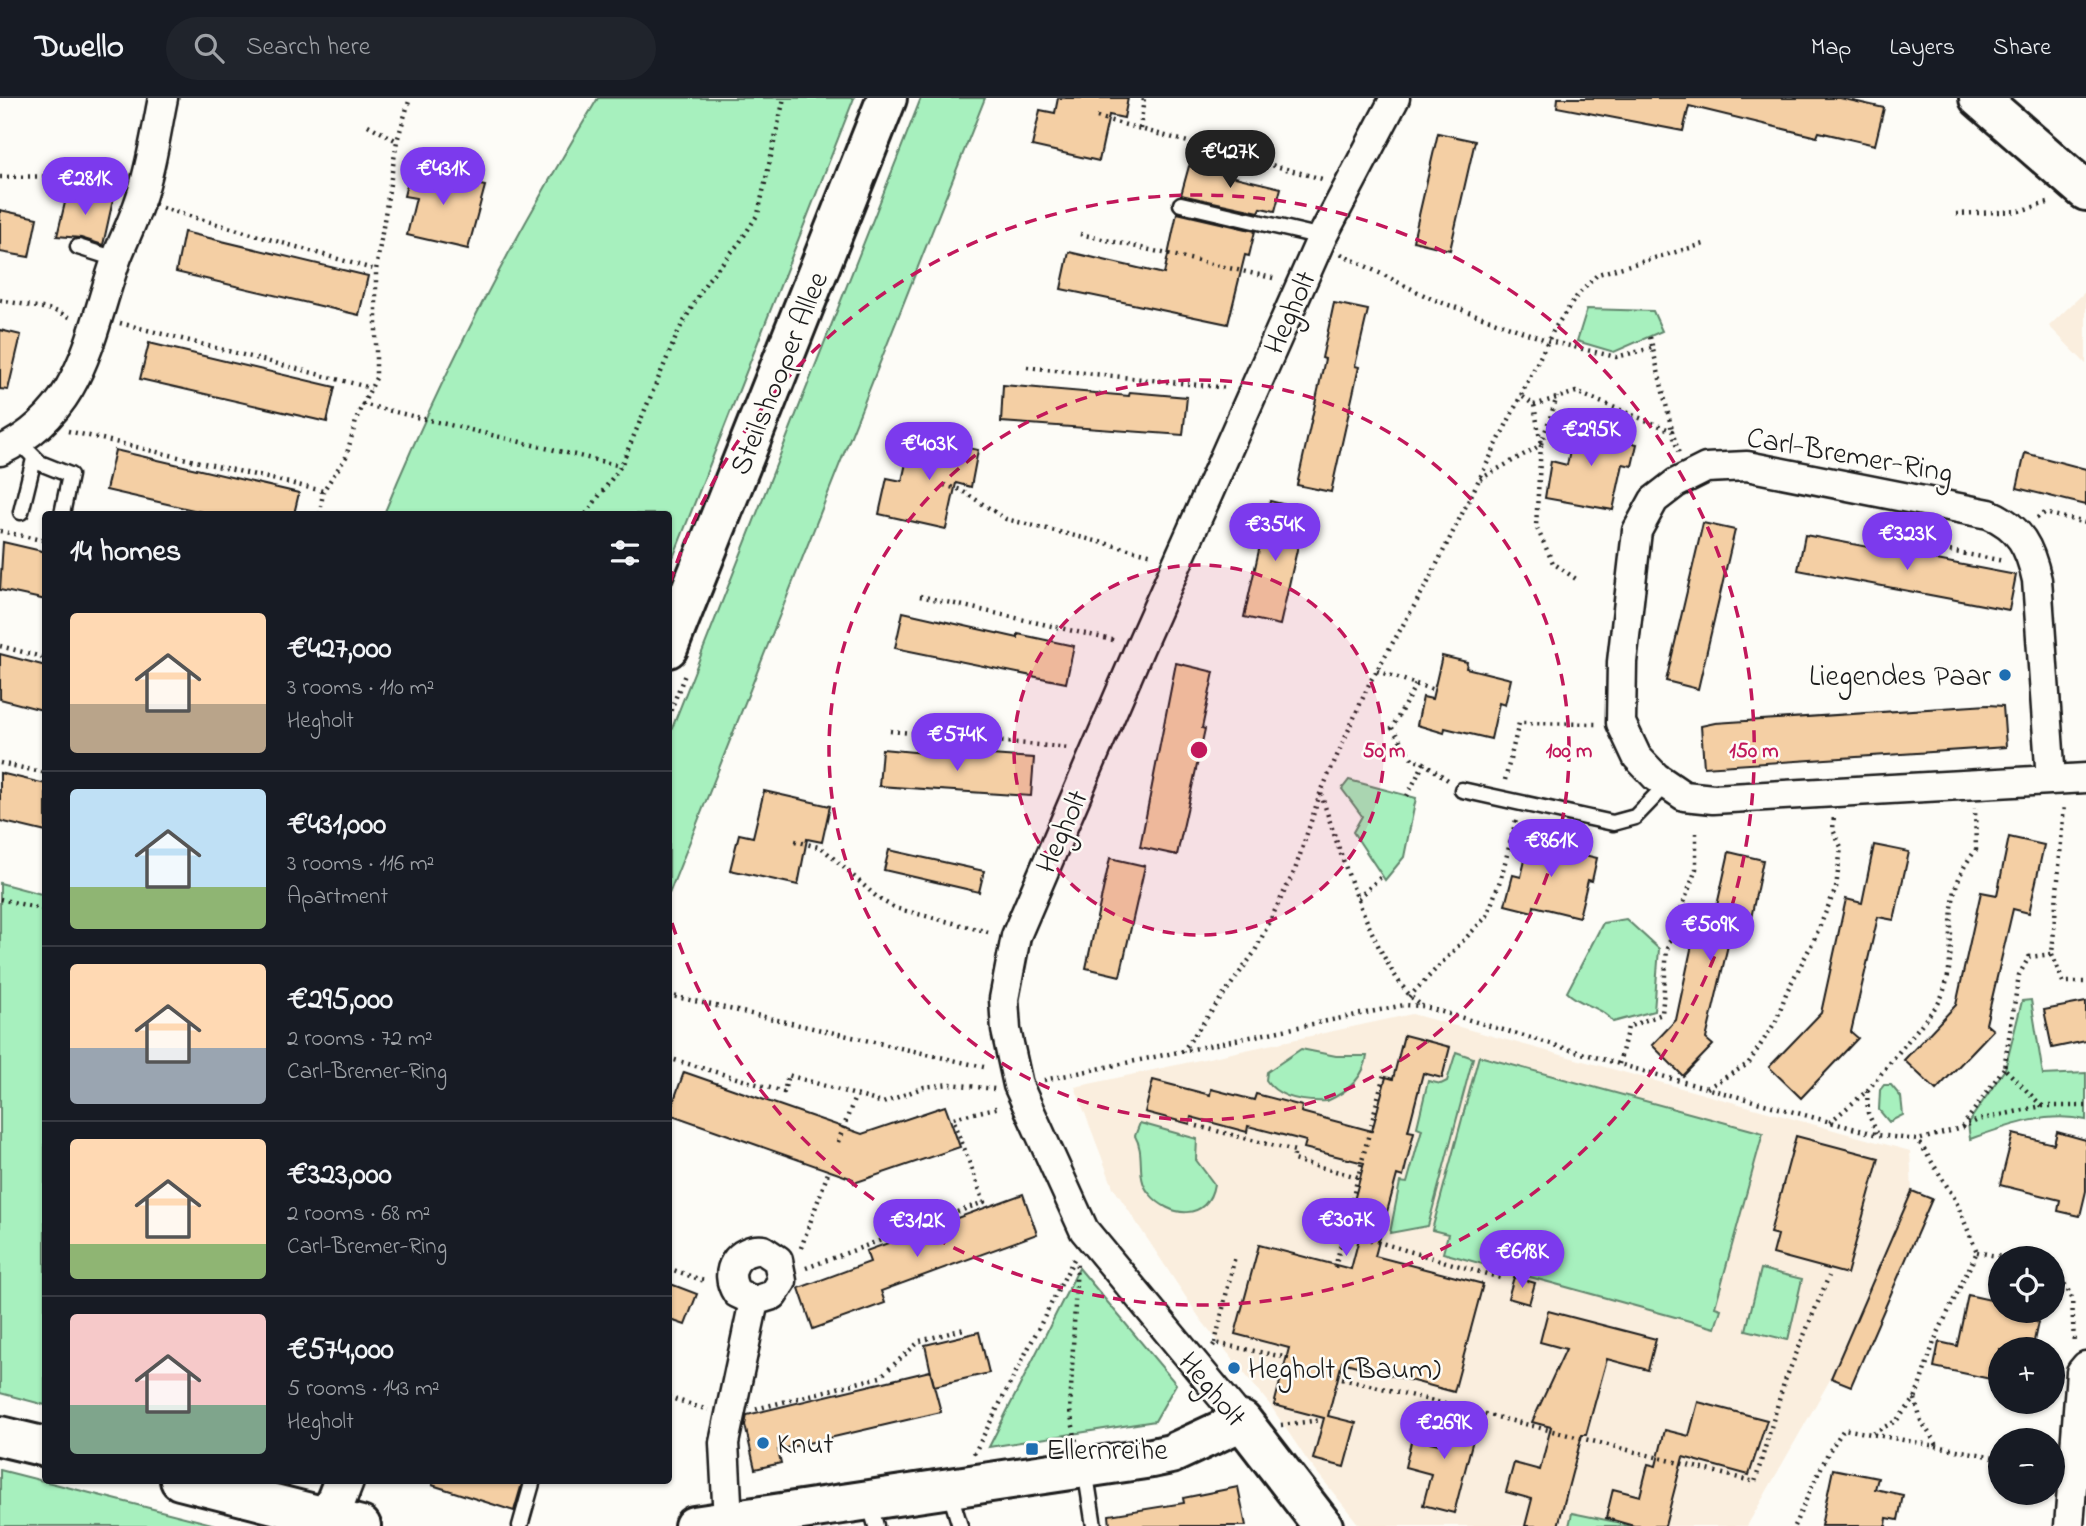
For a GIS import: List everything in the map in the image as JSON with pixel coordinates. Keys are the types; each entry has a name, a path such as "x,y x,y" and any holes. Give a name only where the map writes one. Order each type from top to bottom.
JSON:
{"street":[{"path":"18,451 47,421 67,394 85,359 116,259 140,201 163,98"},
{"name":"Steilshooper Allee","path":"672,638 887,98"},
{"name":"Hegholt","path":"1323,1526 1258,1425 1084,1230 1018,1085 1006,1030 1004,999 1016,936 1395,98"},
{"path":"1979,98 2086,191"},
{"name":"Carl-Bremer-Ring","path":"1747,466 1989,514 2017,531 2032,556 2067,779 1703,799 1685,796 1666,785 1637,757 1621,723 1622,662 1637,531 1654,500 1685,478 1706,468 1747,466"},
{"path":"745,1297 773,1295 779,1289 783,1272 778,1260 769,1252 747,1251 732,1265 731,1281 745,1297 727,1416 723,1470 711,1524 872,1513 949,1489 1081,1457 1171,1454 1258,1425"},
{"path":"2069,1526 2084,1369"},
{"path":"0,1436 42,1446"},
{"path":"197,1484 282,1504 338,1523 343,1484"}],"lane":[{"path":"1181,204 1329,245"},
{"path":"78,247 116,259"},
{"path":"21,512 18,451 70,475 63,511"},
{"path":"1462,790 1621,822 1635,817 1666,785"},
{"path":"1081,1457 1094,1526"},
{"path":"520,1526 532,1484"},
{"path":"949,1489 960,1526"}],"path":[{"path":"320,511 323,491 345,457 362,404 376,379 376,270 397,141 410,98"},
{"path":"588,511 621,466 679,330 707,281 740,242 758,214 784,98"},
{"path":"1140,129 1144,98"},
{"path":"1097,117 1327,181"},
{"path":"368,125 397,141"},
{"path":"0,177 71,176 140,201 376,270"},
{"path":"1956,215 2019,211 2048,203"},
{"path":"1080,233 1281,280"},
{"path":"1181,1052 1254,953 1295,870 1320,794 1377,671 1428,582 1549,341 1577,296 1598,274 1704,244"},
{"path":"1329,245 1432,299 1549,341 1616,357 1653,348"},
{"path":"0,300 53,310 97,323 371,388"},
{"path":"1650,337 1685,478"},
{"path":"1027,367 1232,389"},
{"path":"1534,405 1576,392 1672,431"},
{"path":"1522,397 1534,405 1541,445 1536,526 1553,563 1576,579"},
{"path":"1478,480 1541,445 1557,397"},
{"path":"362,404 621,466"},
{"path":"62,429 323,491"},
{"path":"944,485 961,489 1006,519 1158,556"},
{"path":"2017,531 2046,513 2086,523"},
{"path":"1871,522 1917,545 1958,554 2008,562 2032,556"},
{"path":"0,531 42,540"},
{"path":"920,596 1121,642"},
{"path":"0,646 42,657"},
{"path":"1377,671 1434,690"},
{"path":"1416,684 1392,728 1413,760 1424,763 1462,790"},
{"path":"1500,799 1519,723 1621,723"},
{"path":"890,731 1075,749"},
{"path":"0,763 42,772"},
{"path":"1407,796 1424,763"},
{"path":"2067,779 2052,954 2063,982 2086,982"},
{"path":"1829,1122 1867,1091 1938,1004 1946,989 1952,891 1965,864 1976,850 1974,786"},
{"path":"1706,1088 1748,1063 1776,1021 1787,991 1823,919 1836,888 1841,847 1833,830 1836,793"},
{"path":"1320,794 1373,932 1409,997 1422,1006"},
{"path":"1409,997 1487,916 1501,878 1520,803"},
{"path":"1619,1063 1628,1027 1662,1014 1667,949 1696,869 1696,833"},
{"path":"795,841 822,848 879,899 895,908 996,934"},
{"path":"1358,898 1382,876"},
{"path":"0,899 42,909"},
{"path":"1962,1128 2004,1068 2019,975 2029,957 2052,954"},
{"path":"672,996 995,1070"},
{"path":"1042,1080 1404,1005 1422,1006 1878,1135 1918,1140 1962,1128 1978,1120 2042,1106 2086,1106"},
{"path":"672,1059 784,1092 788,1075 855,1097 883,1103 924,1087 950,1084 999,1090"},
{"path":"2004,1068 2042,1106"},
{"path":"1335,1268 1385,1070"},
{"path":"1867,1091 1868,1113 1878,1135"},
{"path":"838,1142 855,1097"},
{"path":"783,1272 797,1271 984,1202 953,1118 1004,1106"},
{"path":"1197,1126 1295,1151 1293,1160 1358,1177"},
{"path":"1873,1433 1896,1421 1915,1399 1935,1339 1977,1252 1955,1199 1918,1140"},
{"path":"783,1272 802,1247 829,1170"},
{"path":"1344,1232 1504,1279"},
{"path":"1977,1252 1988,1254"},
{"path":"972,1458 1077,1253 1070,1411 1081,1457"},
{"path":"1211,1349 1215,1343 1235,1256"},
{"path":"672,1270 745,1297"},
{"path":"1342,1378 1755,1482 1783,1383 1829,1276"},
{"path":"2065,1286 2071,1298 2073,1340 2084,1369"},
{"path":"672,1398 727,1416 880,1377 920,1340 964,1329"},
{"path":"1215,1343 1299,1360"},
{"path":"1915,1399 1921,1421 1938,1446"},
{"path":"1258,1425 1321,1420"},
{"path":"1794,1526 1828,1453 1844,1429 1988,1456"}],"shaded area":[{"path":"2086,291 2086,364 2049,326"},
{"path":"1412,1014 1910,1151 1912,1191 1831,1378 1747,1526 1360,1526 1307,1460 1270,1405 1201,1320 1113,1187 1075,1087"}],"green space":[{"path":"598,98 854,98 672,560 672,511 385,511 456,354 539,199"},
{"path":"921,98 985,98 672,886 672,728"},
{"path":"1587,309 1653,311 1662,331 1614,352 1577,341"},
{"path":"1349,780 1416,798 1404,857 1385,880 1353,832 1362,816 1342,789"},
{"path":"0,883 42,894 42,1404 0,1393"},
{"path":"1626,919 1659,949 1654,1011 1613,1022 1603,1012 1567,992 1603,923"},
{"path":"2031,1000 2043,1075 2086,1073 2086,1120 2056,1117 2041,1119 1970,1139 1968,1123 2005,1069 2022,1001"},
{"path":"1301,1049 1336,1056 1367,1056 1358,1078 1348,1089 1327,1101 1310,1101 1285,1095 1266,1080 1267,1072"},
{"path":"1456,1052 1473,1058 1428,1226 1390,1233 1400,1182 1407,1183 1422,1129 1417,1127 1428,1081 1441,1084 1447,1081"},
{"path":"1479,1056 1763,1133 1715,1307 1721,1309 1715,1328 1443,1253 1448,1234 1432,1230"},
{"path":"1884,1085 1891,1085 1901,1097 1903,1115 1889,1122 1879,1110 1880,1090"},
{"path":"1140,1123 1197,1139 1196,1160 1214,1184 1204,1205 1187,1212 1177,1211 1157,1201 1149,1193 1142,1180 1140,1150 1135,1136"},
{"path":"1079,1268 1176,1384 1155,1421 989,1447"},
{"path":"1761,1269 1802,1279 1788,1340 1746,1330"},
{"path":"0,1470 42,1481 42,1484 55,1484 216,1525 216,1526 0,1526"},
{"path":"1572,1513 1631,1525 1631,1526 1569,1526"}],"building":[{"path":"1058,98 1128,98 1124,118 1109,115 1099,161 1032,146 1040,110 1055,113"},
{"path":"1558,98 1840,98 1884,108 1875,145 1819,132 1817,137 1689,106 1683,131 1557,107"},
{"path":"1438,133 1475,141 1450,250 1413,241"},
{"path":"412,164 435,169 434,175 485,186 468,249 407,235 416,198 404,196"},
{"path":"1189,166 1281,188 1275,211 1261,208 1259,212 1181,195"},
{"path":"68,190 113,200 103,245 81,238 57,236"},
{"path":"0,210 37,218 29,257 0,252"},
{"path":"1177,213 1255,231 1249,256 1245,255 1228,324 1061,289 1069,252 1164,274"},
{"path":"184,232 368,276 359,315 176,272"},
{"path":"1334,303 1368,310 1355,366 1359,367 1331,492 1297,485 1325,359 1322,358"},
{"path":"0,330 21,335 8,390 0,389"},
{"path":"149,343 335,387 327,422 140,379"},
{"path":"1003,385 1129,396 1130,392 1187,397 1183,435 1001,422"},
{"path":"1576,422 1614,430 1613,439 1637,444 1632,466 1623,464 1613,510 1545,498 1551,461 1567,465"},
{"path":"912,436 978,450 971,487 956,483 946,529 879,514 887,478 902,481"},
{"path":"115,450 299,493 295,511 198,511 106,490"},
{"path":"2025,453 2086,469 2086,505 2017,488"},
{"path":"1270,501 1306,510 1280,625 1244,617"},
{"path":"1703,523 1735,530 1698,689 1666,681"},
{"path":"1805,535 2016,575 2009,610 1798,570"},
{"path":"3,542 42,551 42,599 0,590"},
{"path":"903,612 1018,638 1018,634 1074,646 1066,683 895,648"},
{"path":"0,654 42,665 42,710 0,699"},
{"path":"1442,656 1467,662 1466,668 1511,679 1505,705 1499,703 1491,739 1445,728 1444,733 1417,725 1423,697 1432,699"},
{"path":"1176,663 1214,672 1202,728 1205,729 1177,855 1140,847"},
{"path":"2003,706 2006,747 1704,767 1701,726"},
{"path":"882,749 977,758 977,754 1034,758 1031,796 879,786"},
{"path":"0,773 42,783 42,831 0,821"},
{"path":"764,791 830,806 822,842 807,839 798,885 730,870 739,834 753,837"},
{"path":"1531,835 1557,841 1555,848 1597,858 1592,881 1588,880 1579,917 1534,906 1533,912 1505,905 1513,875 1521,877"},
{"path":"2009,837 2044,845 2029,913 2013,909 1986,1024 1993,1030 1936,1090 1904,1060 1956,1005 1981,892 1997,895"},
{"path":"1874,845 1909,852 1894,920 1878,917 1851,1032 1858,1038 1801,1098 1769,1067 1821,1013 1846,899 1862,903"},
{"path":"889,850 984,871 979,892 884,870"},
{"path":"1729,852 1763,860 1749,928 1733,924 1706,1039 1713,1045 1683,1076 1652,1045 1676,1020 1700,907 1716,910"},
{"path":"1110,858 1145,866 1120,976 1086,968"},
{"path":"2086,1002 2086,1041 2052,1048 2044,1010"},
{"path":"1404,1035 1450,1047 1442,1078 1423,1073 1408,1131 1414,1132 1403,1177 1397,1175 1375,1256 1483,1284 1454,1392 1342,1362 1328,1416 1356,1423 1344,1467 1313,1459 1324,1418 1274,1405 1289,1348 1235,1334 1259,1245 1351,1269 1362,1227 1348,1223 1364,1163 1304,1148 1306,1141 1248,1126 1247,1132 1191,1117 1190,1124 1145,1112 1153,1080 1210,1095 1211,1089 1254,1100 1256,1094 1302,1106 1301,1112 1372,1131 1386,1077 1393,1079"},
{"path":"684,1072 862,1134 945,1106 960,1147 854,1183 853,1179 672,1115 672,1106"},
{"path":"2057,1132 2086,1140 2086,1191 2080,1216 2058,1211 2060,1200 2000,1185 2013,1134 2054,1144"},
{"path":"1796,1136 1879,1158 1847,1274 1773,1254 1778,1235 1770,1233"},
{"path":"1912,1191 1932,1199 1851,1386 1831,1378"},
{"path":"1023,1194 1037,1234 881,1291 885,1303 813,1329 799,1288 870,1262 866,1251"},
{"path":"1514,1277 1535,1283 1529,1304 1508,1298"},
{"path":"672,1285 697,1294 685,1325 672,1320"},
{"path":"1968,1295 1988,1299 1988,1323 2038,1323 2035,1337 1988,1337 1988,1378 1934,1367 1939,1342 1957,1346"},
{"path":"1548,1311 1656,1339 1648,1370 1607,1359 1586,1435 1582,1435 1558,1526 1525,1526 1532,1499 1506,1492 1514,1463 1540,1470 1551,1427 1532,1422 1566,1349 1540,1342"},
{"path":"979,1332 989,1373 934,1386 925,1345"},
{"path":"930,1371 941,1412 778,1450 781,1463 755,1469 745,1425 747,1415"},
{"path":"1698,1402 1767,1420 1749,1475 1683,1457 1665,1526 1634,1526 1606,1518 1613,1489 1640,1496 1648,1464 1656,1466 1665,1430 1689,1436"},
{"path":"1447,1413 1478,1420 1454,1513 1423,1505 1431,1474 1405,1467 1412,1438 1439,1444"},
{"path":"1833,1469 1878,1478 1875,1489 1903,1495 1898,1520 1887,1518 1886,1526 1821,1526"},
{"path":"432,1484 522,1484 514,1511"},
{"path":"1238,1487 1246,1526 1110,1526 1109,1515 1184,1503 1183,1498"}],"place":[{"name":"Liegendes Paar","path":"2005,675"},
{"name":"Hegholt (Baum)","path":"1234,1368"},
{"name":"Knut","path":"763,1443"},
{"name":"Ellernreihe","path":"1032,1449"}]}
